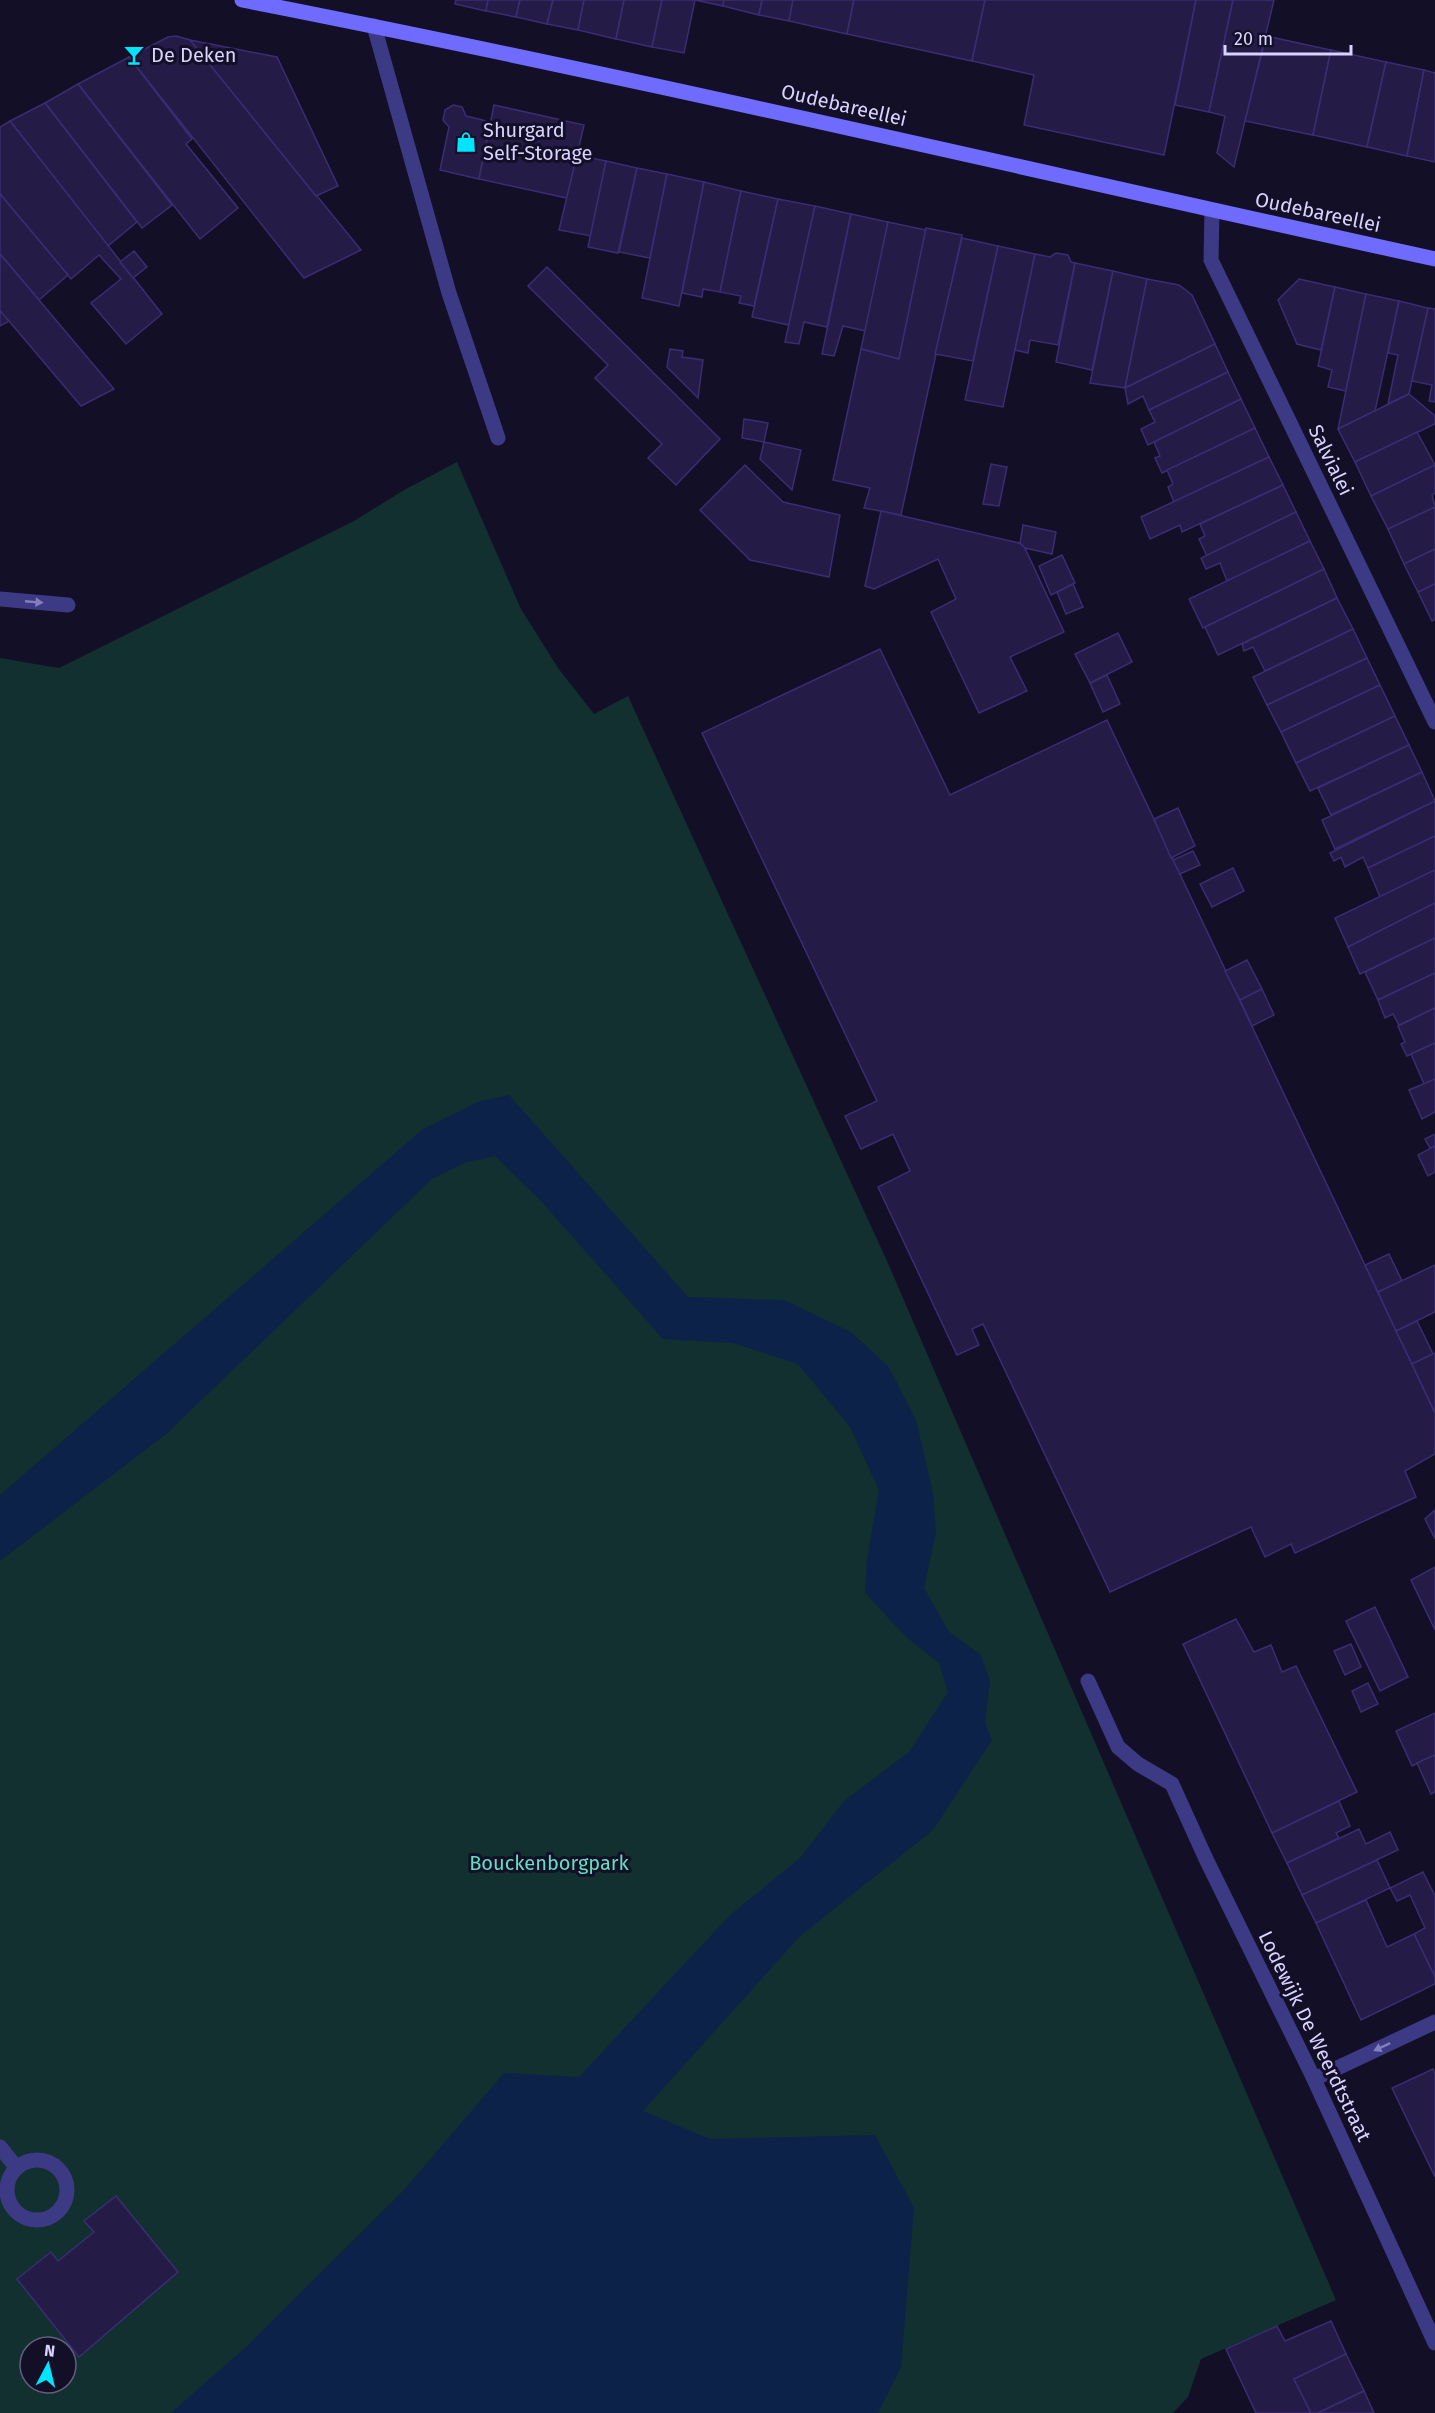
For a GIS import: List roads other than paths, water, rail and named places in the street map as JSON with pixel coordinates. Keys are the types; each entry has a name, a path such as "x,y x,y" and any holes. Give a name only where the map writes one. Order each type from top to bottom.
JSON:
{"main road":[{"name":"Oudebareellei","path":"242,0 794,115 1212,211 1435,258"}],"street":[{"path":"374,26 449,293 498,438"},
{"name":"Salvialei","path":"1212,211 1211,260 1435,722"},
{"path":"0,599 68,605"},
{"name":"Lodewijk De Weerdtstraat","path":"1088,1681 1118,1747 1138,1764 1172,1784 1206,1859 1314,2079 1435,2343"},
{"path":"1314,2079 1435,2022"},
{"path":"0,2147 17,2168"},
{"path":"35,2160 54,2165 62,2172 68,2191 61,2210 44,2220 34,2221 16,2212 7,2195 10,2176 17,2168 35,2160"}],"water":[{"path":"509,1095 688,1297 784,1300 851,1332 888,1366 916,1420 933,1493 936,1533 924,1588 949,1632 980,1654 990,1680 985,1723 992,1740 933,1830 800,1936 643,2111 710,2139 875,2135 914,2208 901,2367 878,2413 171,2413 246,2347 403,2191 504,2073 579,2077 729,1916 800,1858 844,1801 909,1752 948,1692 939,1663 905,1636 865,1593 867,1559 879,1490 850,1427 798,1364 733,1343 663,1339 541,1201 495,1156 464,1163 432,1179 166,1434 0,1561 0,1495 423,1129 480,1101"}],"place":[{"name":"De Deken","path":"134,55"},
{"name":"Shurgard Self-Storage","path":"466,142"}],"park label":[{"name":"Bouckenborgpark","path":"549,1863"}]}
